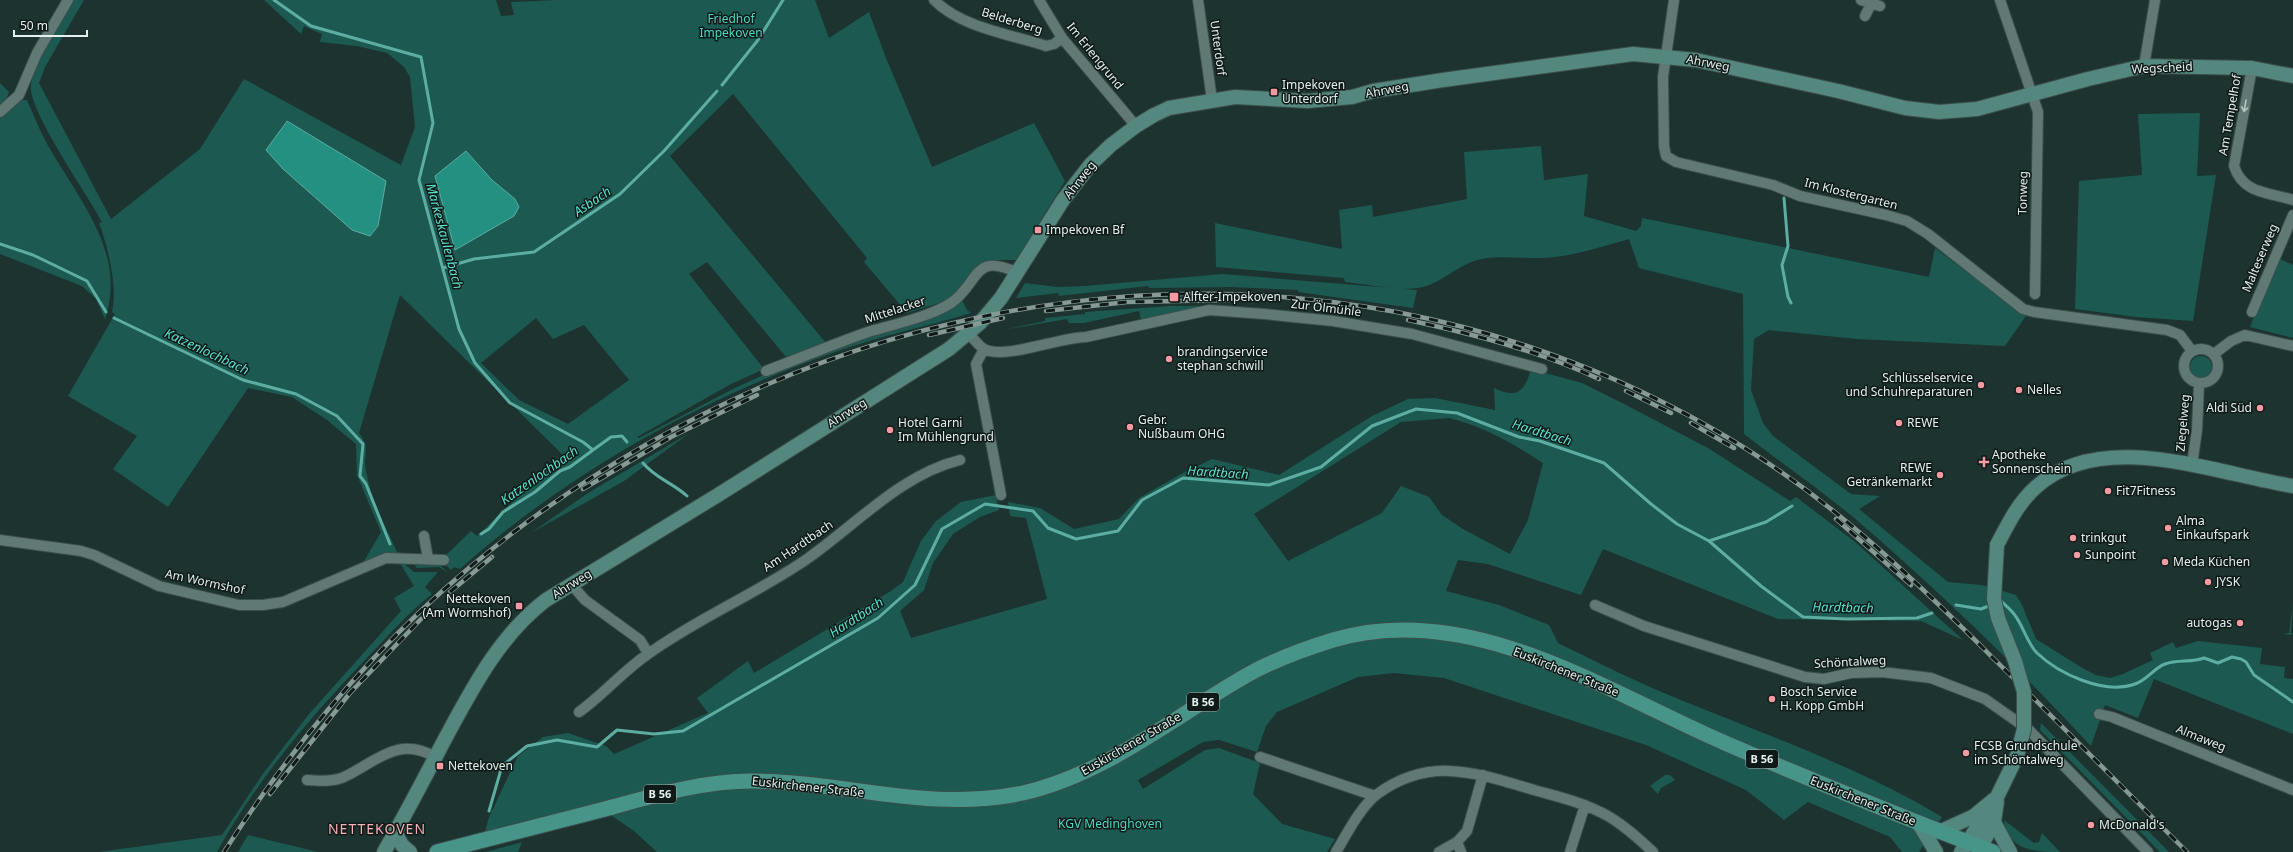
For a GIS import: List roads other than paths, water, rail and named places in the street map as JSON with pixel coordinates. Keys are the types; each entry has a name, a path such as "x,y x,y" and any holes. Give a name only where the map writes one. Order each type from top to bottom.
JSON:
{"main road":[{"name":"Euskirchener Straße","path":"437,852 674,790 719,782 754,780 930,800 979,799 1023,793 1063,781 1104,762 1251,673 1282,657 1340,638 1411,631 1442,632 1473,638 1535,657 1610,689 1706,735 1919,824 1985,848"}],"street":[{"path":"0,112 19,94 37,53 68,0"},
{"name":"Belderberg","path":"934,0 947,12 969,22 1046,46 1054,44 1062,38"},
{"name":"Im Erlengrund","path":"1039,0 1062,38 1136,126"},
{"name":"Unterdorf","path":"1198,0 1212,100"},
{"name":"Im Klostergarten","path":"1674,0 1663,77 1664,146 1666,156 1676,162 1773,185 1800,196 1907,221 1928,234 2023,309 2034,312 2167,330 2180,335 2192,352"},
{"name":"Tonweg","path":"2000,0 2038,112 2035,294"},
{"path":"2144,66 2155,0"},
{"path":"1865,16 1871,3"},
{"name":"Ahrweg","path":"384,852 472,690 510,633 535,608 571,584 724,491 949,349 969,334 1001,298 1063,200 1091,164 1111,145 1136,126 1169,108 1235,97 1308,101 1342,99 1443,80 1633,54 1667,56 1696,60 1905,108 1939,112 1977,109 2032,93"},
{"name":"Wegscheid","path":"2032,93 2144,66 2252,68 2293,76"},
{"name":"Am Tempelhof","path":"2252,68 2234,166 2238,178 2246,186 2293,200"},
{"name":"Malteserweg","path":"2252,312 2293,214"},
{"name":"Mittelacker","path":"766,371 848,339 931,312 951,303 980,269 990,265 1003,266 1018,273"},
{"name":"Zur Ölmühle","path":"984,349 1000,352 1017,350 1072,337 1086,337 1209,310 1333,321 1412,334 1542,369"},
{"path":"969,334 984,349 976,364 1001,495"},
{"path":"2214,354 2231,341 2244,335 2293,346"},
{"path":"2204,349 2214,354 2218,364 2217,373 2210,382 2199,384 2192,381 2184,372 2184,363 2192,352 2204,349"},
{"name":"Ziegelweg","path":"2192,465 2197,430 2199,384"},
{"path":"1985,848 1982,826 2017,756 2024,729 2024,692 2015,661 1998,618 1994,599 1997,545 2016,509 2035,488 2051,475 2075,463 2107,457 2156,460 2192,465 2247,478 2293,486"},
{"name":"Am Hardtbach","path":"578,712 648,653 800,564 884,498 927,471 941,464 960,460"},
{"path":"424,536 428,559"},
{"name":"Am Wormshof","path":"0,540 81,551 94,555 159,586 239,605 264,605 282,602 386,558 444,560"},
{"path":"571,584 585,600 640,640 648,653"},
{"name":"Schöntalweg","path":"1595,605 1644,626 1805,677 1824,679 1851,673 1882,672 1931,678 1985,699 2029,730 2148,852"},
{"name":"Almaweg","path":"2099,714 2112,717 2293,790"},
{"path":"307,780 324,781 344,777 370,760 388,752 411,749 423,750 435,757"},
{"path":"1260,757 1375,796"},
{"path":"1336,852 1358,817 1375,796 1400,782 1424,772 1455,770 1483,775 1585,805 1608,816 1629,831 1653,852"},
{"path":"1439,852 1459,847 1467,831 1483,775"},
{"path":"1985,848 1982,826 1997,797"},
{"path":"1570,852 1585,805"},
{"path":"1919,824 1936,852"},
{"path":"1939,832 1982,826"},
{"path":"395,832 402,844 410,852"}],"waterway":[{"name":"Markeskaulenbach","path":"274,0 311,26 421,57 433,123 419,180 459,329 475,363 510,403 583,442 593,450 611,437 622,436 627,442"},
{"name":"Asbach","path":"722,85 758,40 783,0"},
{"name":"Asbach","path":"443,268 474,259 534,252 620,194 664,151 717,91"},
{"path":"1784,198 1788,246 1782,265 1788,297 1791,303"},
{"name":"Katzenlochbach","path":"0,244 33,255 87,281 106,312"},
{"name":"Katzenlochbach","path":"114,318 243,380 296,394 337,416 363,444 360,476 366,484 390,544"},
{"name":"Hardtbach","path":"489,811 502,766 527,746 557,740 597,747 617,730 654,734 683,731 878,618 915,585 942,529 985,504 1033,511 1048,528 1076,539 1118,531 1142,500 1183,478 1269,485 1321,467 1372,426 1416,409 1457,413 1519,437 1540,441 1604,463 1651,504 1677,524 1709,541 1761,586 1803,617 1847,619 1917,618 1932,613"},
{"name":"Katzenlochbach","path":"481,534 489,529 503,512 535,492 560,471 570,467 593,450"},
{"name":"Markeskaulenbach","path":"643,463 653,473 676,487 687,496"},
{"path":"1709,541 1766,522 1792,506"},
{"name":"Hardtbach","path":"1998,602 2001,601 2014,614 2030,644 2046,661 2070,675 2096,685 2123,687 2143,680 2157,668 2165,664 2204,658 2218,663 2232,657 2246,662 2254,675 2293,702"},
{"name":"Hardtbach","path":"1956,605 1981,609 1991,605"}],"railway":[{"path":"224,852 277,774 306,737 367,665 400,631 434,598 470,567 608,468 755,389 911,334 1072,302 1235,294 1398,312 1558,357 1713,429 1753,453 1828,506 1896,564 1962,627 2187,852"},
{"path":"1046,311 1127,302 1230,300"},
{"path":"929,335 1003,318"},
{"path":"1408,320 1505,344 1553,360 1599,379"},
{"path":"1626,391 1671,413"},
{"path":"583,489 671,437 757,395"},
{"path":"1691,423 1734,448"},
{"path":"1836,519 1911,585"},
{"path":"450,592 492,557"},
{"path":"270,794 350,693 421,619"}],"place":[{"name":"Impekoven Unterdorf","path":"1274,92"},
{"name":"Impekoven Bf","path":"1038,230"},
{"name":"Alfter-Impekoven","path":"1174,297"},
{"name":"brandingservice stephan schwill","path":"1169,359"},
{"name":"Schlüsselservice und Schuhreparaturen","path":"1981,385"},
{"name":"Nelles","path":"2019,390"},
{"name":"Aldi Süd","path":"2260,408"},
{"name":"REWE","path":"1899,423"},
{"name":"Gebr. Nußbaum OHG","path":"1130,427"},
{"name":"Hotel Garni Im Mühlengrund","path":"890,430"},
{"name":"Apotheke Sonnenschein","path":"1984,462"},
{"name":"REWE Getränkemarkt","path":"1940,475"},
{"name":"Fit7Fitness","path":"2108,491"},
{"name":"Alma Einkaufspark","path":"2168,528"},
{"name":"trinkgut","path":"2073,538"},
{"name":"Sunpoint","path":"2077,555"},
{"name":"Meda Küchen","path":"2165,562"},
{"name":"JYSK","path":"2208,582"},
{"name":"Nettekoven (Am Wormshof)","path":"519,606"},
{"name":"autogas","path":"2240,623"},
{"name":"Bosch Service H. Kopp GmbH","path":"1772,699"},
{"name":"FCSB Grundschule im Schöntalweg","path":"1966,753"},
{"name":"Nettekoven","path":"440,766"},
{"name":"McDonald's","path":"2091,825"}],"district":[{"name":"NETTEKOVEN","path":"377,829"}],"park label":[{"name":"Friedhof Impekoven","path":"731,26"},
{"name":"KGV Medinghoven","path":"1110,824"}]}
